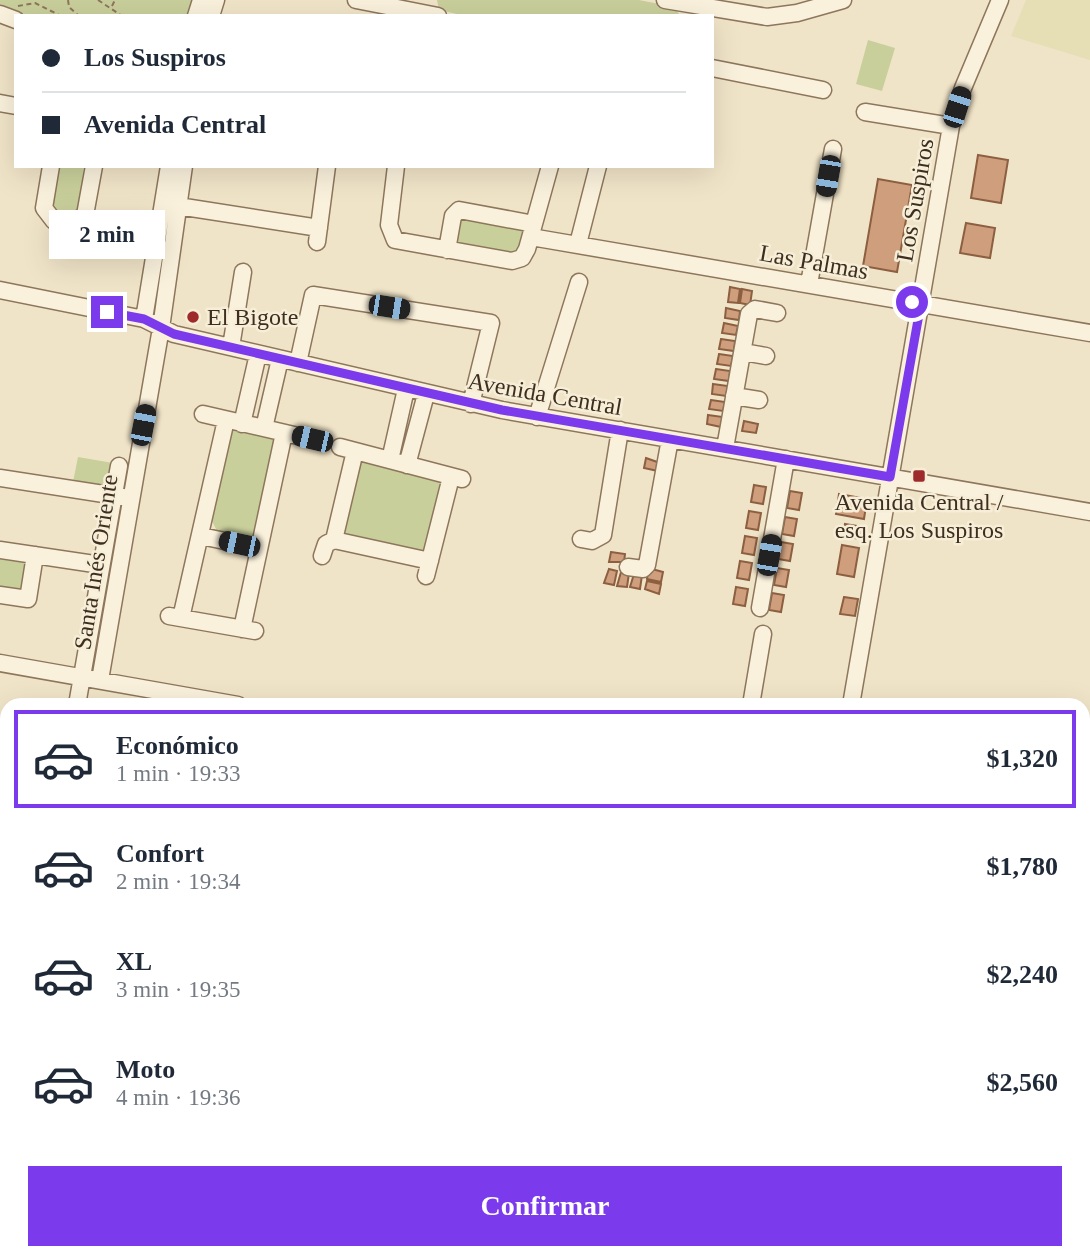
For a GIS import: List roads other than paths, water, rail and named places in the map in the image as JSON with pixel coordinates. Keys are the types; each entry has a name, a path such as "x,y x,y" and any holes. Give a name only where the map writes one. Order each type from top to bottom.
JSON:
{"street":[{"path":"356,0 432,10"},
{"path":"665,0 688,10 767,18 843,0"},
{"name":"Los Suspiros","path":"852,698 951,126 995,1"},
{"path":"714,68 823,90"},
{"path":"865,112 951,126"},
{"path":"809,284 833,149"},
{"path":"51,168 44,208 54,221 72,223 85,215 94,168"},
{"path":"144,319 169,168"},
{"name":"Santa Inés Oriente","path":"100,680 121,497 161,328 184,168"},
{"path":"178,205 318,235 327,168"},
{"path":"396,168 390,234 402,243 516,260 525,254 549,168"},
{"path":"578,244 597,168"},
{"name":"Las Palmas","path":"447,250 453,216 459,210 578,244 1090,333"},
{"path":"231,347 243,272"},
{"path":"537,417 579,282"},
{"name":"Avenida Central","path":"0,290 144,319 161,328 231,347 471,404 1090,512"},
{"path":"298,363 313,295 491,323 471,404"},
{"path":"725,448 751,311 777,313"},
{"path":"743,352 766,356"},
{"path":"258,354 234,422 175,617 249,630 258,548 285,433"},
{"path":"264,428 280,359"},
{"path":"390,460 406,389"},
{"path":"407,466 426,394"},
{"path":"734,396 759,400"},
{"path":"203,415 312,439"},
{"path":"581,539 592,541 603,534 620,430"},
{"path":"628,567 643,569 647,565 670,439"},
{"path":"322,556 326,544 334,540 428,568 457,478 348,449 334,540"},
{"path":"760,608 786,459"},
{"path":"78,698 101,565 121,497 119,466"},
{"path":"0,478 121,497"},
{"path":"201,537 258,548"},
{"path":"0,550 101,565"},
{"path":"0,595 28,599 35,555"},
{"path":"752,698 763,634"},
{"path":"0,663 191,698"}],"place":[{"name":"El Bigote","path":"193,317"},
{"name":"Avenida Central / esq. Los Suspiros","path":"919,476"}]}
